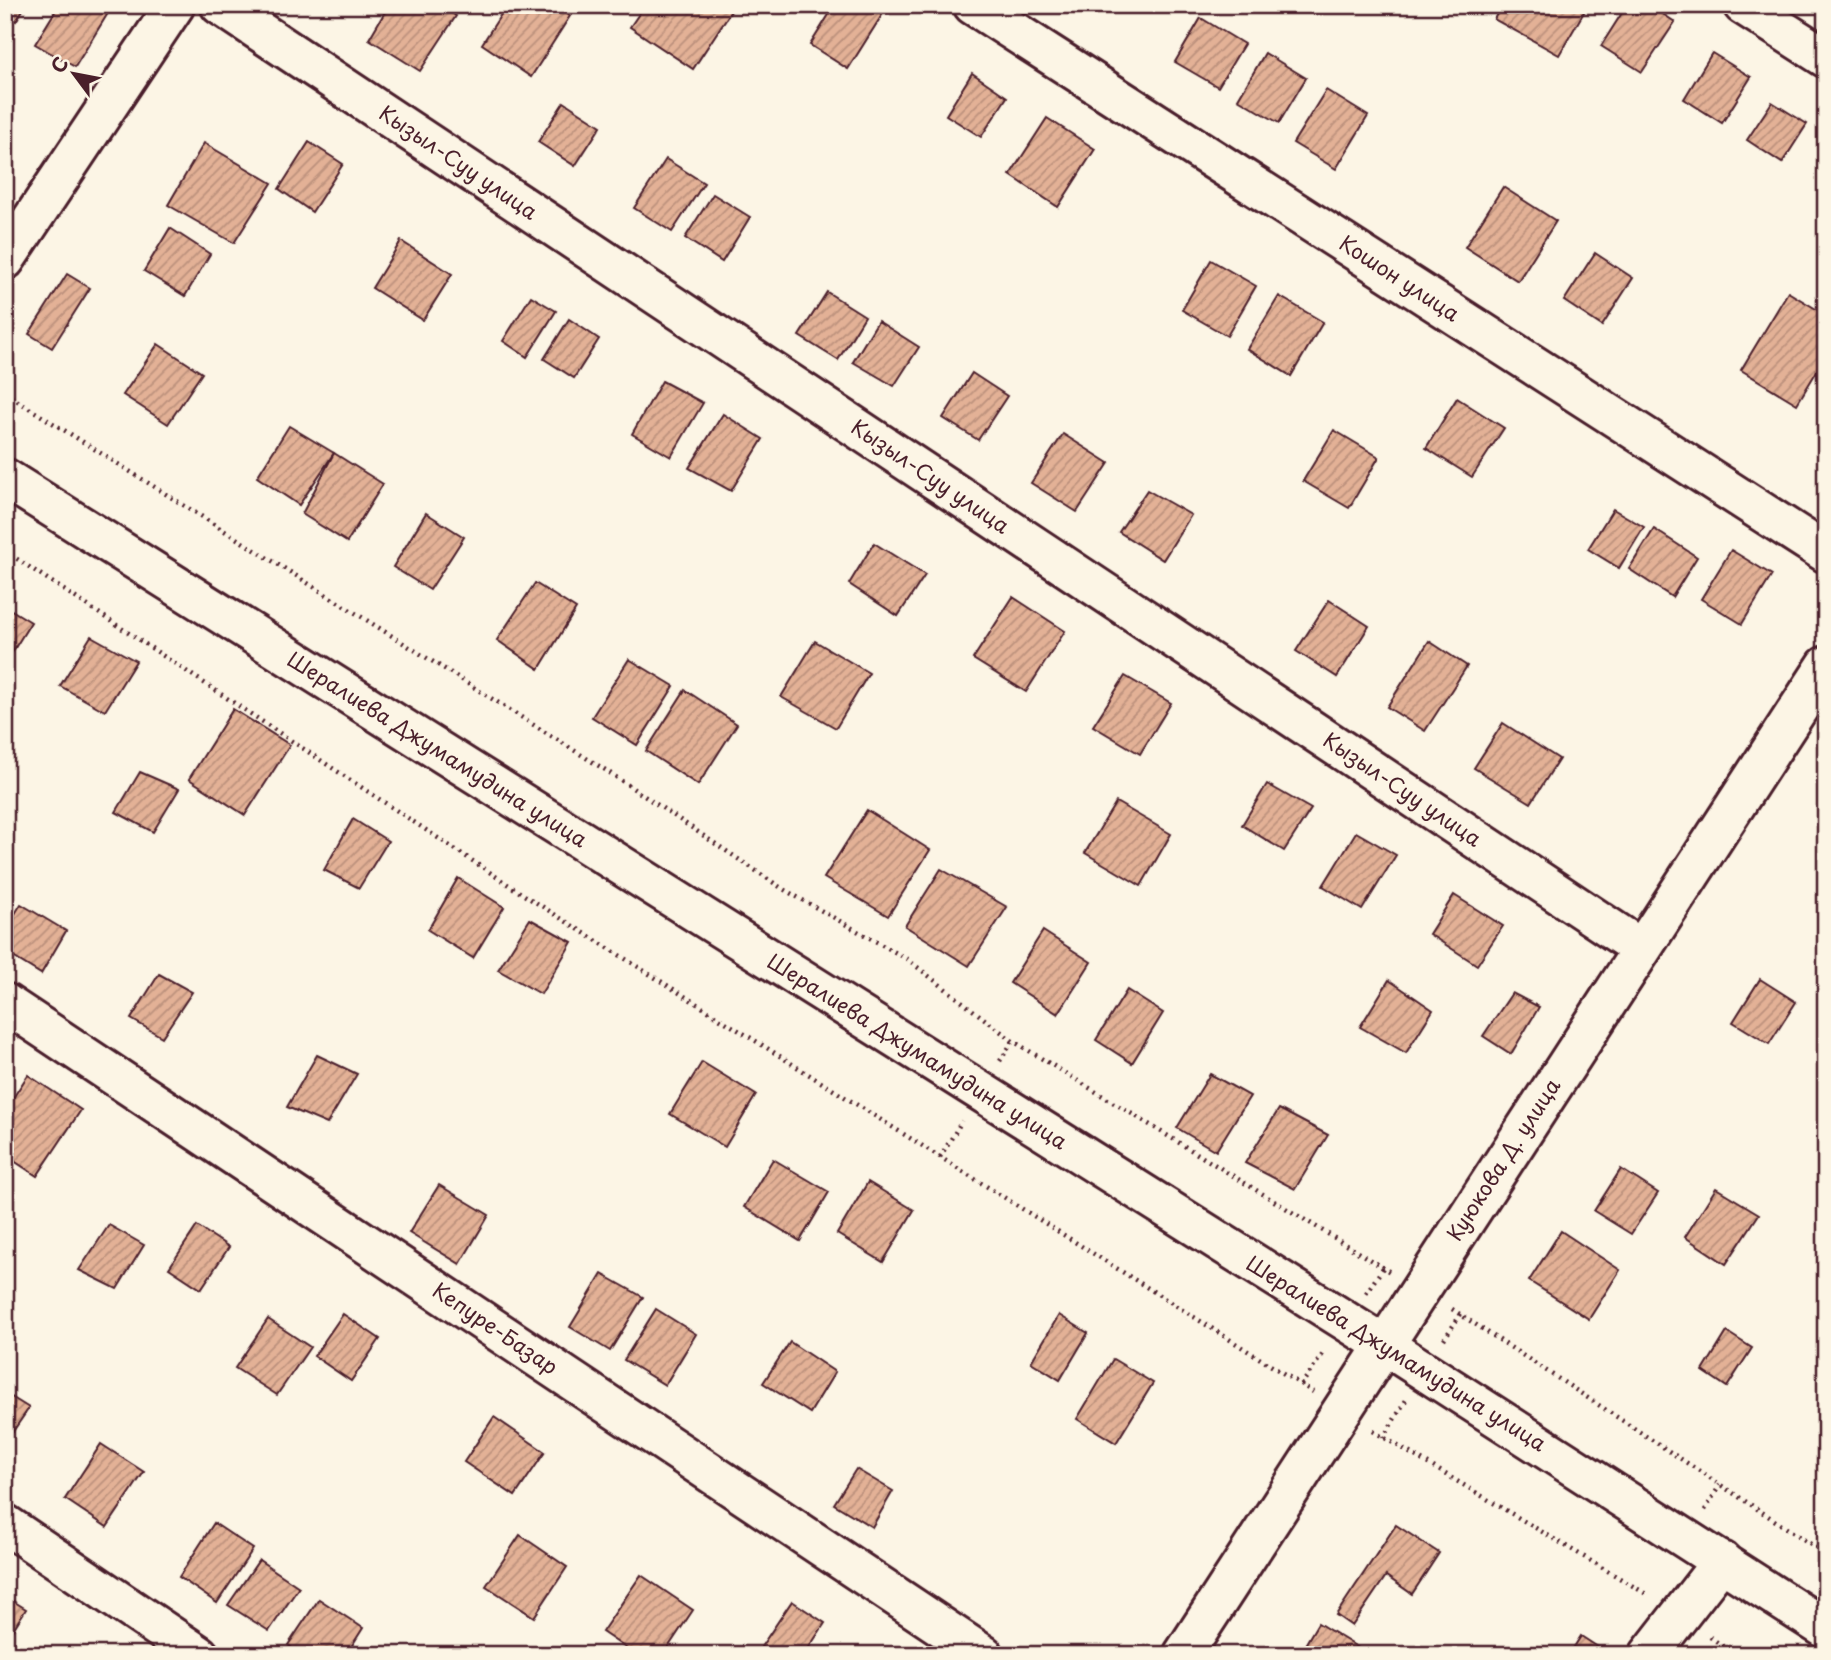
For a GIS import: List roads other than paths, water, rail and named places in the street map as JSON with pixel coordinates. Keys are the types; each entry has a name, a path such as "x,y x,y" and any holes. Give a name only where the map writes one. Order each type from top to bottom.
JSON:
{"street":[{"path":"5,260 175,5"},
{"name":"Кызыл-Суу улица","path":"219,5 1640,948"},
{"name":"Кошон улица","path":"973,5 1826,553"},
{"path":"1743,5 1826,58"},
{"name":"Шералиева Джумамудина улица","path":"5,478 1384,1345 1826,1629"},
{"name":"Куюкова Д. улица","path":"1183,1655 1640,948 1826,666"},
{"name":"Кепуре-Базар","path":"5,1003 984,1655"},
{"path":"5,1524 199,1655"},
{"path":"1650,1655 1721,1561"}]}
